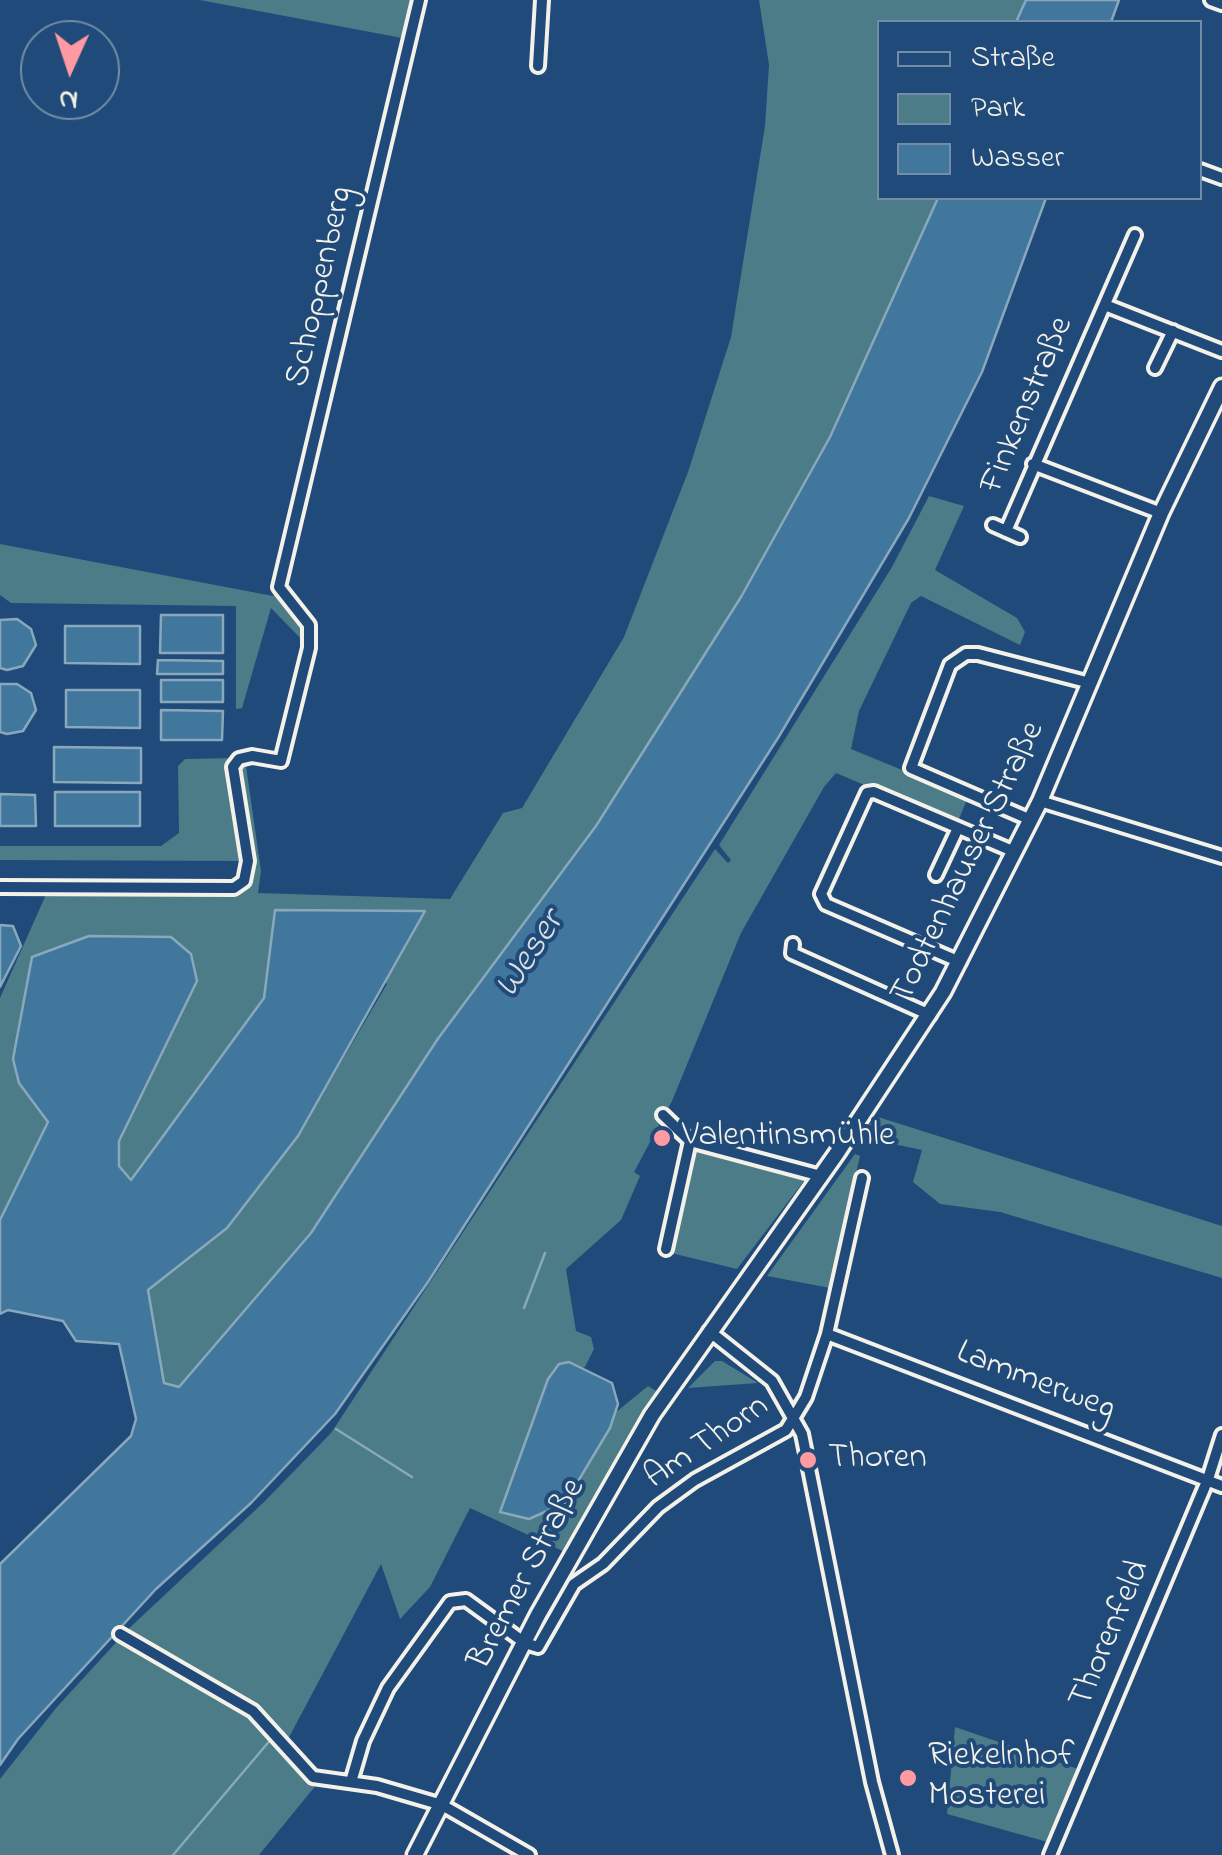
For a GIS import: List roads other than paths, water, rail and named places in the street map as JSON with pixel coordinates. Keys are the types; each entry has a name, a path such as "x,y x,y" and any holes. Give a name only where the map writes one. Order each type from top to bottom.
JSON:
{"main road":[{"name":"Todtenhauser Straße","path":"709,1331 821,1176 930,1015 960,962 1040,801 1161,513 1220,395"},
{"name":"Bremer Straße","path":"415,1855 525,1643 658,1406 709,1331"}],"street":[{"name":"Schoppenberg","path":"0,887 234,888 244,881 248,861 233,767 239,759 252,756 281,761 309,648 309,625 279,587 420,0"},
{"path":"538,66 542,0"},
{"path":"1211,0 1222,4"},
{"name":"Finkenstraße","path":"1006,530 1135,235"},
{"name":"Finkenstraße","path":"1105,305 1222,351"},
{"path":"1155,368 1173,331"},
{"path":"1034,464 1161,513"},
{"name":"Finkenstraße","path":"992,525 1020,537"},
{"path":"1030,820 911,768 950,665 966,654 1090,684"},
{"path":"960,962 826,904 821,894 870,792 1016,852"},
{"path":"1040,801 1222,857"},
{"path":"936,875 958,828"},
{"path":"793,944 792,953 930,1015"},
{"path":"663,1115 690,1141 821,1176"},
{"path":"666,1249 690,1141"},
{"name":"Am Thorn","path":"525,1643 543,1644 574,1584 603,1564 658,1507 694,1480 786,1430 796,1418 827,1334 862,1178"},
{"path":"709,1331 753,1362 796,1418 892,1855"},
{"name":"Lammerweg","path":"827,1334 1222,1486"},
{"name":"Thorenfeld","path":"1050,1855 1208,1479 1222,1435"},
{"path":"351,1782 388,1688 450,1602 466,1600 525,1643"},
{"path":"120,1634 253,1711 313,1777 351,1782 442,1805 529,1855"}],"water":[{"path":"1026,0 1119,0 1112,20 1017,20"},
{"name":"Weser","path":"937,200 1045,200 982,372 909,518 778,738 428,1282 335,1414 251,1503 156,1589 18,1739 0,1765 0,1564 131,1436 136,1419 119,1344 76,1341 63,1321 8,1310 0,1314 0,1220 48,1122 19,1083 13,1059 32,957 89,936 171,937 191,954 197,981 119,1141 119,1166 131,1180 264,998 275,910 425,911 298,1136 227,1228 148,1290 164,1383 179,1387 311,1233 437,1040 596,826 741,597 830,437"},
{"path":"161,615 223,615 223,653 160,653"},
{"path":"17,619 31,629 36,645 23,666 7,670 0,668 0,620"},
{"path":"65,626 140,626 140,664 65,663"},
{"path":"158,660 223,661 223,674 157,674"},
{"path":"161,680 223,680 223,702 161,702"},
{"path":"0,684 17,684 31,693 36,710 23,731 7,734 0,732"},
{"path":"66,690 140,690 140,728 66,727"},
{"path":"161,710 223,711 222,740 161,740"},
{"path":"54,747 141,748 141,783 54,782"},
{"path":"55,792 140,792 140,826 55,826"},
{"path":"0,794 35,795 36,826 0,826"},
{"path":"0,925 13,926 21,946 0,987"},
{"path":"569,1362 612,1383 618,1404 610,1428 565,1503 529,1519 500,1512 548,1379 559,1364"}],"waterway":[{"path":"524,1308 545,1253"},
{"path":"336,1429 412,1477"},
{"path":"173,1855 272,1738"}],"place":[{"name":"Valentinsmühle","path":"662,1138"},
{"name":"Thoren","path":"808,1460"},
{"name":"Riekelnhof Mosterei","path":"908,1778"}]}
